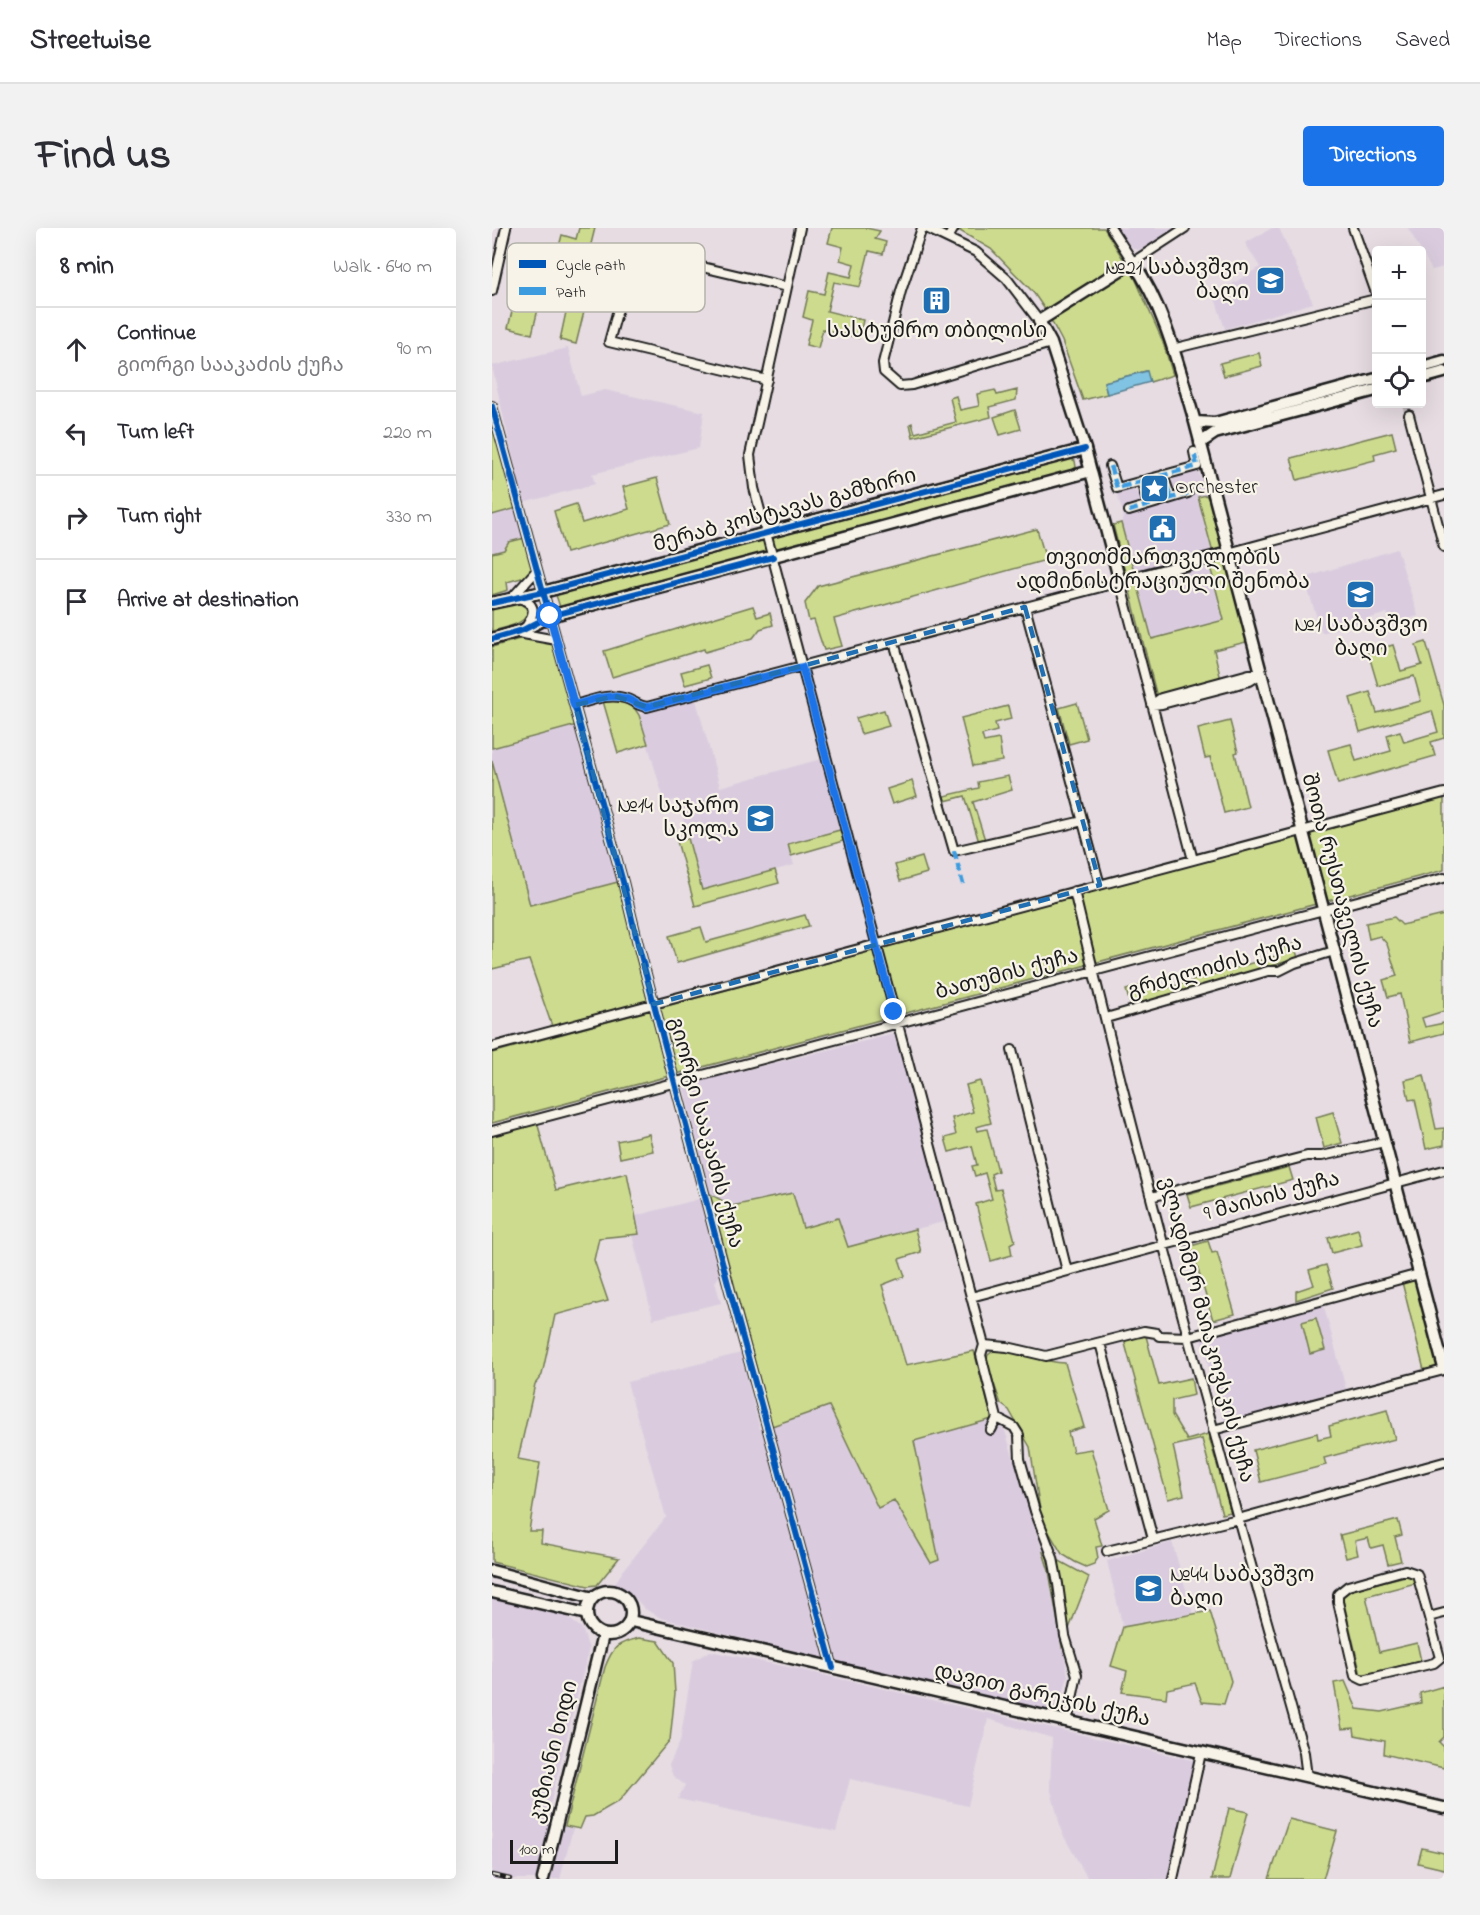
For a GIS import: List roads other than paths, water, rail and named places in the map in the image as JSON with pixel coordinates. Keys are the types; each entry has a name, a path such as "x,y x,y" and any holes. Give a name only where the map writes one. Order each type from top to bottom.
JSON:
{"street":[{"path":"492,291 506,228"},
{"path":"800,228 750,455 754,488 984,1345 981,1355 997,1418 991,1430"},
{"path":"1051,343 912,385 900,386 890,378 884,372 883,363 901,291 924,228 976,252 1007,279 1039,321 1051,343 1085,449 1193,860"},
{"path":"948,238 954,228"},
{"path":"1111,228 1133,262"},
{"path":"1039,321 1185,228"},
{"path":"1353,228 1372,279"},
{"name":"შოთა რუსთაველის ქუჩა","path":"1133,262 1157,305 1195,422 1197,447 1261,674 1444,1369"},
{"path":"705,268 787,287"},
{"path":"1172,349 1373,300"},
{"path":"617,312 609,342 766,380"},
{"path":"1426,366 1444,361"},
{"path":"1426,377 1444,372"},
{"path":"1195,422 1215,423 1372,380"},
{"path":"1110,466 1117,488 1197,466 1197,447 1215,433 1372,391"},
{"name":"გიორგი სააკაძის ქუჩა","path":"492,406 623,882 730,1291 833,1668"},
{"path":"1409,416 1444,547"},
{"name":"მერაბ კოსტავას გამზირი","path":"492,603 543,592 1085,449"},
{"name":"მერაბ კოსტავას გამზირი","path":"492,639 520,631 549,611 773,556 1091,471"},
{"path":"1163,475 1171,498"},
{"path":"1141,481 1148,505"},
{"path":"1129,511 1188,493"},
{"path":"574,705 615,696 627,698 639,706 647,707 1444,495"},
{"path":"537,570 513,598 530,603 533,613 520,631 556,640"},
{"path":"1024,607 1100,885"},
{"path":"894,642 954,851 1083,821"},
{"path":"1152,705 1205,690 1250,681 1261,674"},
{"path":"492,1047 1444,793"},
{"name":"ბათუმის ქუჩა","path":"492,1131 1444,878"},
{"name":"ვლადიმერ მაიაკოვსკის ქუჩა","path":"1074,891 1163,1245 1304,1753 1307,1777"},
{"name":"გრძელიძის ქუჩა","path":"1106,1018 1268,971 1279,971 1295,963 1334,951"},
{"path":"1012,1050 1067,1271"},
{"path":"1151,1197 1307,1156 1322,1156 1384,1143"},
{"name":"9 მაისის ქუჩა","path":"971,1297 1444,1170"},
{"path":"984,1345 1007,1347 1046,1356 1144,1331 1159,1336 1188,1337 1419,1274"},
{"path":"1100,1342 1153,1539"},
{"path":"1213,1430 1444,1369"},
{"path":"997,1418 1014,1427 1019,1435 1020,1459 1035,1511 1053,1558 1065,1636 1077,1675 1067,1722"},
{"path":"1107,1551 1238,1519 1444,1462"},
{"path":"492,1571 593,1598"},
{"path":"1414,1571 1417,1574 1429,1617 1440,1658 1434,1663 1363,1680 1356,1677 1338,1602 1338,1594 1342,1590 1348,1586 1394,1572 1414,1571"},
{"path":"606,1591 622,1594 628,1600 631,1608 631,1622 616,1635 603,1635 590,1625 587,1614 593,1598 606,1591"},
{"path":"492,1592 587,1614"},
{"path":"1429,1617 1444,1613"},
{"name":"დავით გარეჯის ქუჩა","path":"631,1622 1444,1808"},
{"name":"კუზიანი ხიდი","path":"543,1879 603,1635"},
{"path":"1173,1879 1201,1752"}],"water":[{"path":"1147,371 1150,382 1107,394 1104,382"}],"tunnel":[{"path":"1407,408 1409,415"}],"railway":[{"path":"492,1875 510,1879"}],"place":[{"name":"№21 საბავშვო ბაღი","path":"1270,281"},
{"name":"სასტუმრო თბილისი","path":"937,301"},
{"name":"Orchester","path":"1154,488"},
{"name":"თვითმმართველობის ადმინისტრაციული შენობა","path":"1163,528"},
{"name":"№1 საბავშვო ბაღი","path":"1361,595"},
{"name":"№14 საჯარო სკოლა","path":"760,819"},
{"name":"№44 საბავშვო ბაღი","path":"1149,1588"}]}
